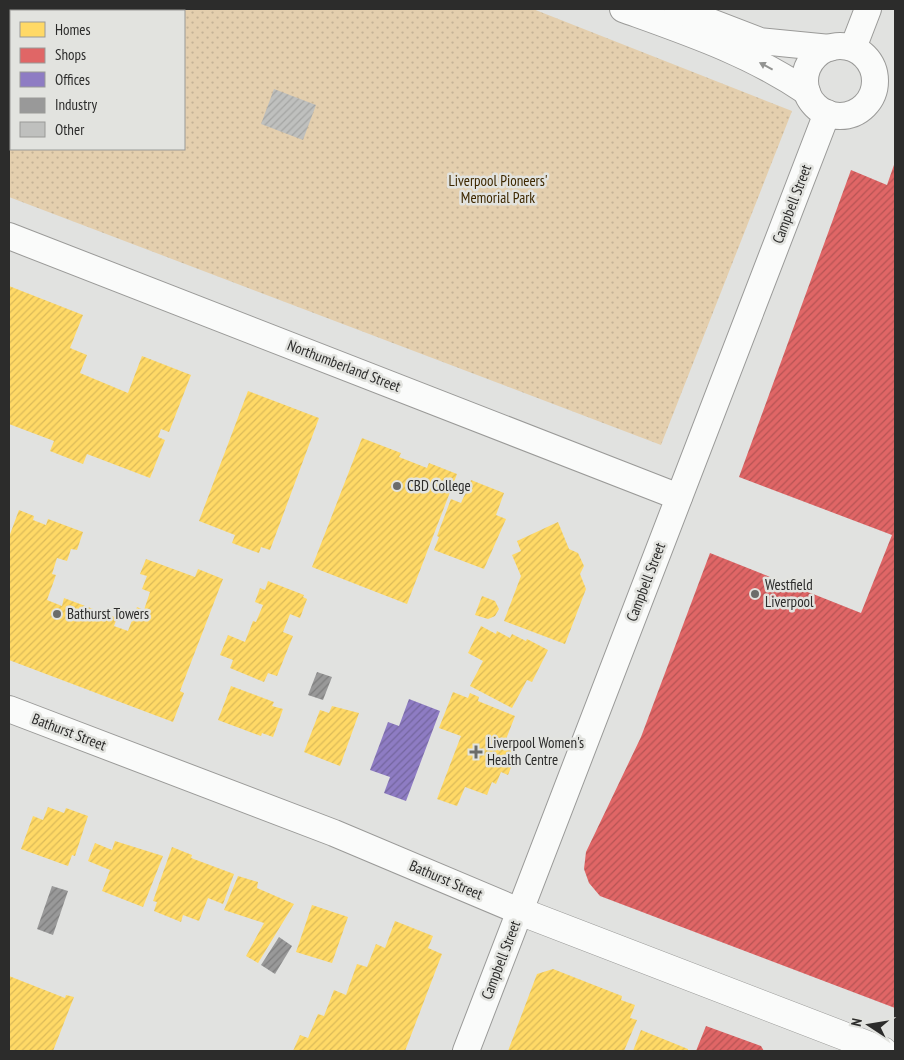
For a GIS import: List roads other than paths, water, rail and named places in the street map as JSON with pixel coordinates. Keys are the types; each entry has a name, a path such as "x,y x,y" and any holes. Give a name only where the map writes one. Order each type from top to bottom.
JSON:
{"street":[{"path":"622,9 722,45 766,66 807,92 812,101 827,113 837,116 858,112 872,95 875,84 874,73 870,62 862,54 841,48 760,41 677,9"},
{"path":"807,92 807,70 820,53 841,48 868,9"},
{"name":"Campbell Street","path":"466,1051 827,113"},
{"name":"Northumberland Street","path":"9,236 679,497"},
{"name":"Bathurst Street","path":"9,709 334,833 519,911 883,1051"}],"place":[{"name":"CBD College","path":"397,486"},
{"name":"Westfield Liverpool","path":"755,594"},
{"name":"Bathurst Towers","path":"57,614"},
{"name":"Liverpool Women's Health Centre","path":"476,752"}],"park label":[{"name":"Liverpool Pioneers' Memorial Park","path":"498,190"}]}
